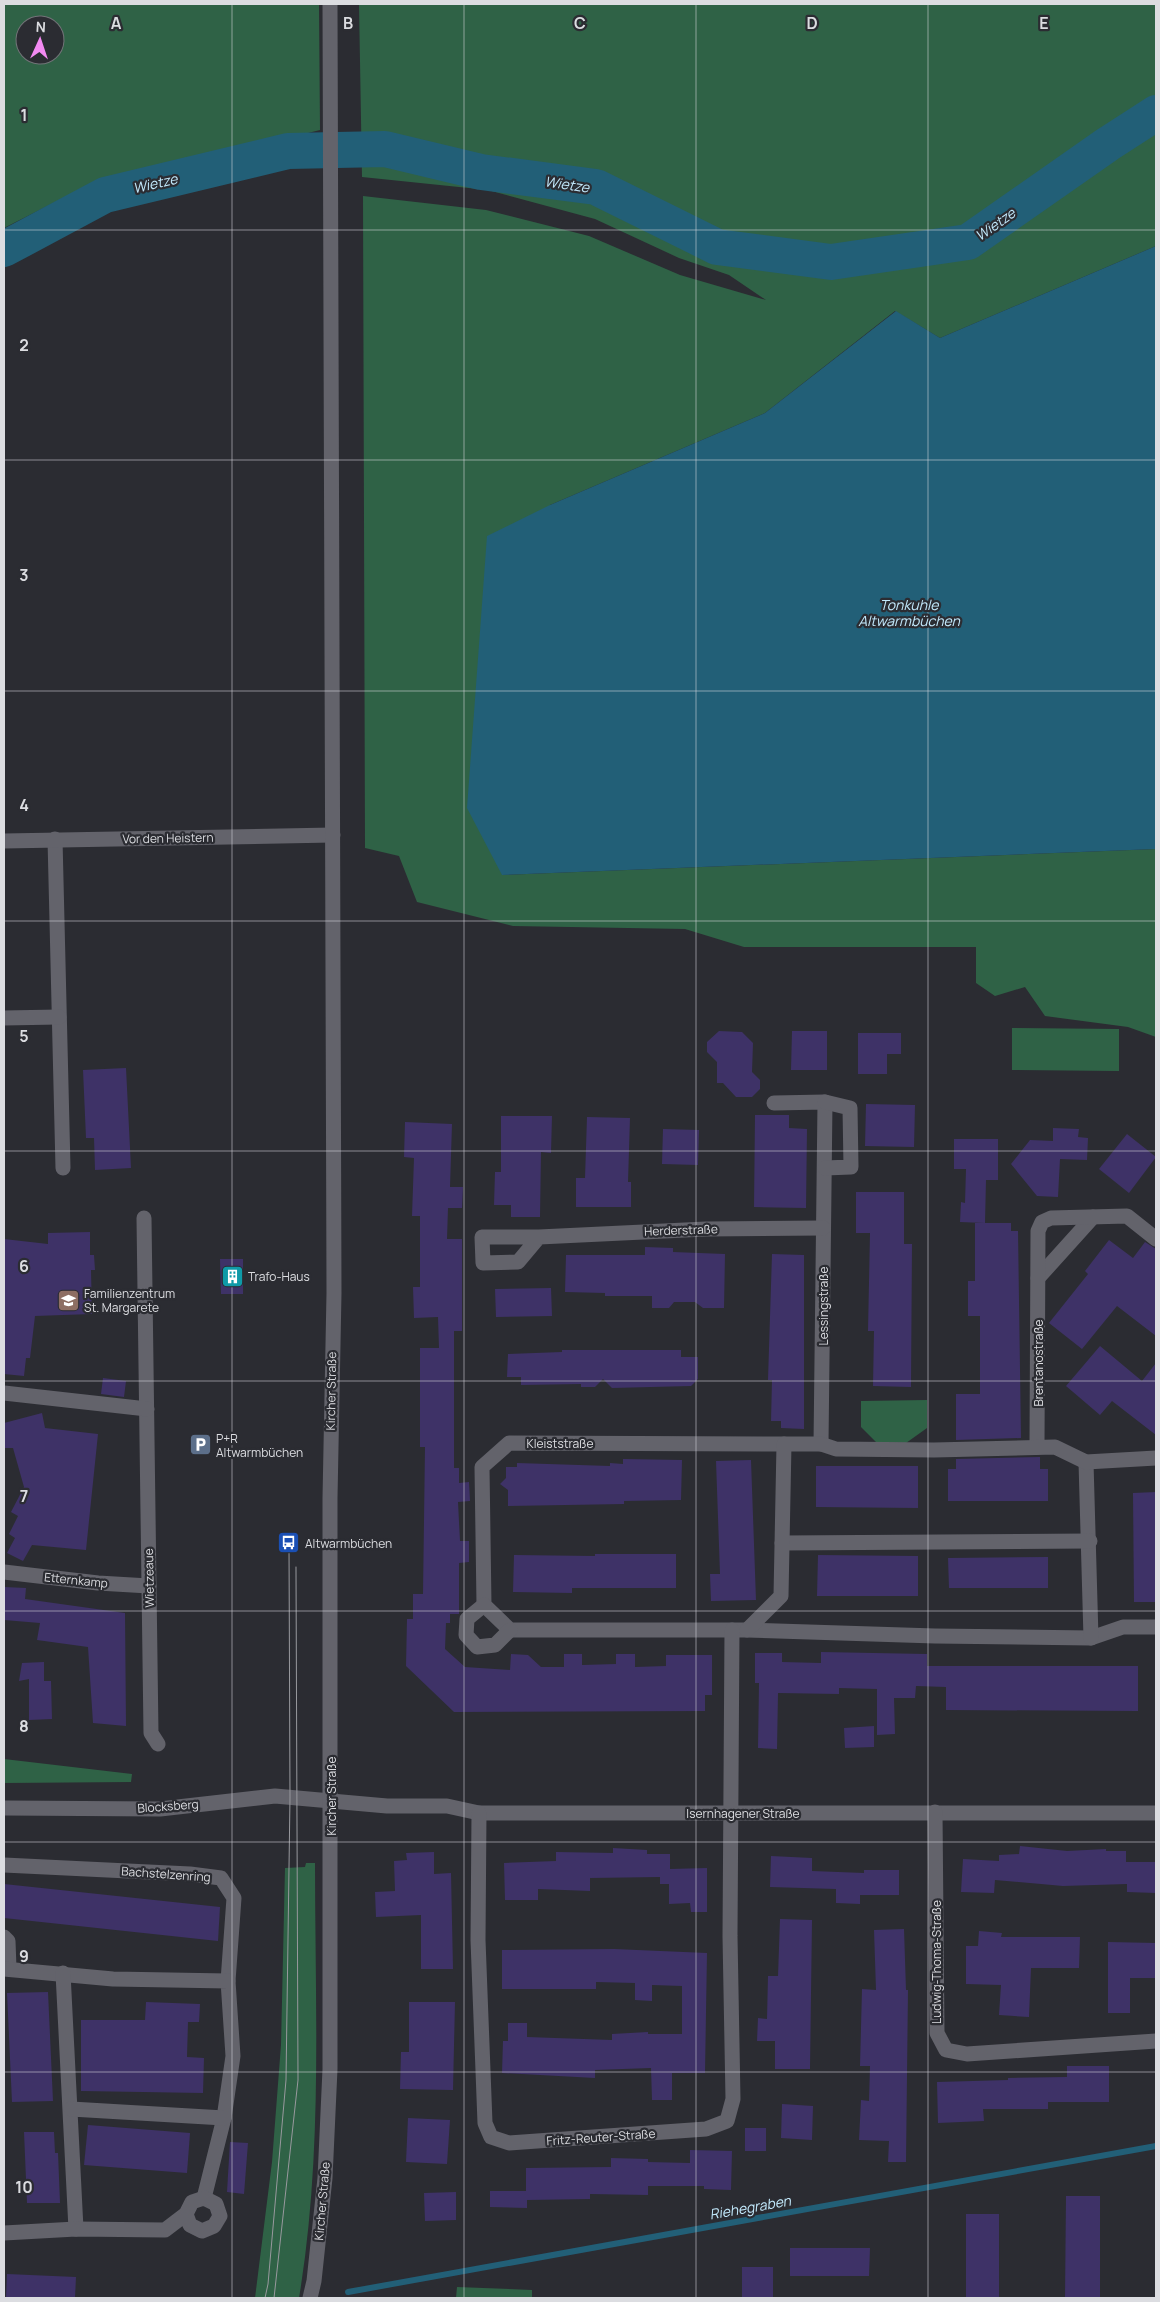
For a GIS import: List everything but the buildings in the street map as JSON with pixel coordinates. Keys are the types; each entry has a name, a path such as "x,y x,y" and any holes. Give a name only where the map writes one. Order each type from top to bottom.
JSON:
{"street":[{"name":"Kircher Straße","path":"310,2298 314,2281 326,2168 330,2068 332,1801 330,1498 334,1293 330,4"},
{"name":"Vor den Heistern","path":"4,842 55,839 333,835"},
{"path":"55,839 64,1168"},
{"path":"4,1018 59,1017"},
{"path":"774,1103 825,1102 850,1108 852,1167 825,1168"},
{"name":"Lessingstraße","path":"822,1444 825,1102"},
{"name":"Brentanostraße","path":"1038,1447 1038,1231 1042,1222 1051,1218 1127,1216 1156,1238"},
{"path":"1038,1278 1093,1217"},
{"name":"Wietzeaue","path":"144,1218 151,1733 158,1744"},
{"name":"Herderstraße","path":"539,1237 706,1228 823,1228"},
{"path":"4,1393 146,1409"},
{"name":"Kleiststraße","path":"484,1605 482,1467 509,1443 784,1444"},
{"path":"747,1630 781,1596 784,1444 822,1444 836,1449 934,1450 1055,1447 1086,1462 1156,1458"},
{"path":"1086,1462 1090,1541 1091,1638"},
{"path":"782,1543 1090,1541"},
{"name":"Etternkamp","path":"4,1572 98,1583 149,1586"},
{"path":"510,1630 495,1646 477,1646 466,1635 467,1619 484,1605 510,1630 747,1630 934,1636 1091,1638 1123,1627 1156,1627"},
{"path":"731,1813 732,1630"},
{"name":"Blocksberg","path":"4,1808 160,1809 274,1796 332,1801"},
{"name":"Isernhagener Straße","path":"332,1801 387,1806 447,1806 479,1813 1156,1813"},
{"name":"Ludwig-Thoma-Straße","path":"935,1812 937,2033 946,2050 967,2054 1156,2041"},
{"name":"Fritz-Reuter-Straße","path":"479,1813 478,1940 485,2122 491,2137 509,2143 706,2129 727,2121 733,2099 731,1813"},
{"name":"Bachstelzenring","path":"4,1865 190,1874 221,1878 234,1898 228,1981 233,2056 224,2118 204,2198"},
{"path":"4,1937 8,1941 7,1968 112,1979 228,1981"},
{"path":"63,1973 76,2229"},
{"path":"71,2109 224,2118"},
{"path":"4,2232 76,2229 165,2230 186,2214 192,2202 204,2198 216,2204 220,2216 214,2226 202,2231 190,2225 186,2214"}],"green space":[{"path":"4,4 319,4 320,130 79,190 4,228"},
{"path":"359,4 1156,4 1156,246 940,338 895,311 765,413 550,505 502,875 1156,849 1156,1037 1128,1027 1045,1016 1025,987 995,996 976,983 976,947 744,947 685,929 513,926 417,902 399,856 365,848 363,196 486,210 589,236 680,275 766,300 729,275 679,258 595,219 488,190 362,177"},
{"path":"1012,1028 1119,1029 1119,1071 1012,1070"},
{"path":"927,1400 927,1428 906,1443 876,1442 861,1427 861,1401"},
{"path":"4,1759 132,1774 131,1782 4,1783"},
{"path":"306,1863 315,1863 316,2027 315,2136 307,2244 299,2298 255,2298 272,2162 281,2045 285,1868 305,1867"},
{"path":"457,2287 532,2290 532,2298 456,2298"}],"water":[{"name":"Tonkuhle Altwarmbüchen","path":"1156,246 1156,849 502,875 467,808 487,536 550,505 765,413 896,311 940,338"}],"waterway":[{"name":"Wietze","path":"4,249 105,195 288,151 385,149 481,172 596,187 717,247 831,262 968,242 1108,144 1156,113"},
{"name":"Riehegraben","path":"348,2292 1156,2146"}],"tram line":[{"path":"265,2298 268,2284 286,2080 290,1797 289,1543"},
{"path":"274,2298 298,2080 296,1567"}],"place":[{"name":"Trafo-Haus","path":"232,1276"},
{"name":"Familienzentrum St. Margarete","path":"68,1300"},
{"name":"P+R Altwarmbüchen","path":"200,1445"},
{"name":"Altwarmbüchen","path":"289,1543"}]}
